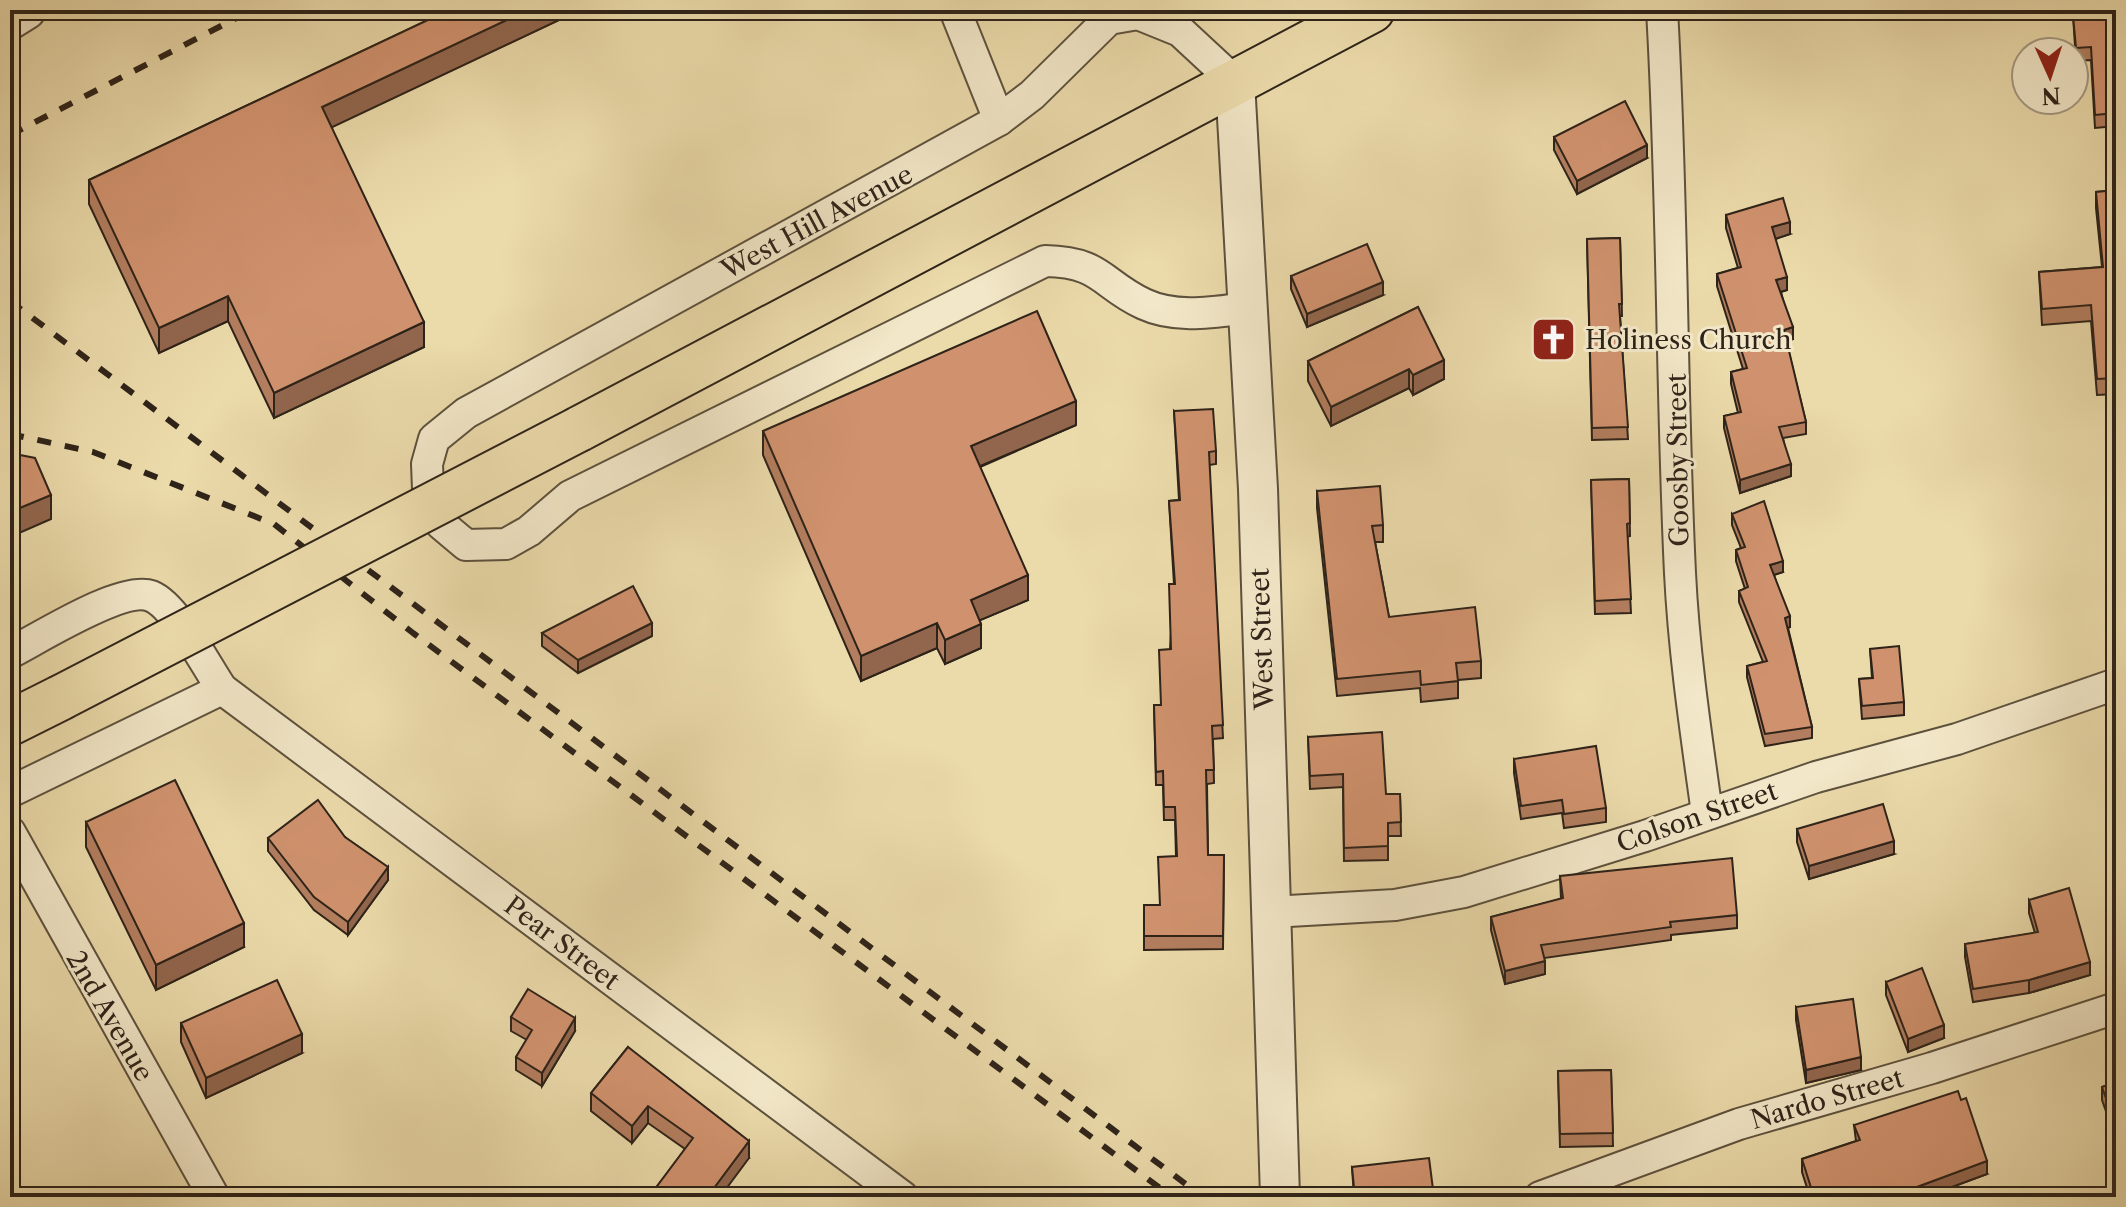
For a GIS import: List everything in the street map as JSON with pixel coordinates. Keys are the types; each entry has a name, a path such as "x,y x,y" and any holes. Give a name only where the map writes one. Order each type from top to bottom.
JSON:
{"highway":[{"path":"10,723 579,429 1372,10"}],"street":[{"path":"10,20 26,10"},
{"path":"955,10 999,120"},
{"name":"Goosby Street","path":"1662,10 1671,164 1680,574 1690,694 1707,813"},
{"name":"West Hill Avenue","path":"1235,82 1180,31 1138,14 1109,19 1032,95 999,120 466,413 434,439 427,464 428,489 441,524 466,545 506,544 529,531 570,496 1045,261 1075,261 1108,278 1142,304 1165,311 1204,314 1248,308"},
{"name":"West Street","path":"1235,82 1258,489 1280,1197"},
{"path":"10,653 125,595 151,596 171,612 222,689 10,792"},
{"name":"Colson Street","path":"1271,912 1395,905 1464,892 1816,777 1957,739 2116,684"},
{"name":"Pear Street","path":"222,689 903,1197"},
{"name":"2nd Avenue","path":"10,832 214,1197"},
{"name":"Nardo Street","path":"1540,1197 1739,1124 1932,1068 2116,1008"}],"building":[{"path":"449,10 528,10 322,107 424,322 274,393 228,296 159,328 89,180"},
{"path":"2087,10 2116,10 2116,113 2095,115 2090,36 2075,36 2073,15 2087,13"},
{"path":"1625,101 1647,145 1577,181 1554,137"},
{"path":"2116,190 2116,378 2097,379 2091,305 2042,309 2039,272 2103,267 2096,192"},
{"path":"1783,198 1790,222 1772,227 1787,277 1776,280 1793,327 1784,330 1806,422 1779,427 1791,464 1740,480 1724,416 1741,412 1731,372 1747,368 1717,274 1741,267 1726,215"},
{"path":"1620,238 1622,304 1619,304 1628,427 1592,428 1587,239"},
{"path":"1367,244 1383,282 1307,314 1291,276"},
{"path":"1418,307 1444,360 1413,375 1409,369 1331,407 1308,361"},
{"path":"1037,311 1076,401 971,446 1028,575 971,600 981,624 945,640 937,623 861,656 763,431"},
{"path":"1213,409 1216,451 1209,452 1223,725 1212,726 1214,770 1206,770 1208,855 1224,855 1223,936 1144,936 1144,905 1160,905 1158,857 1177,856 1175,807 1164,807 1163,771 1156,772 1154,705 1161,705 1159,650 1171,649 1169,584 1175,584 1169,501 1180,500 1174,411"},
{"path":"10,453 35,458 51,495 10,512"},
{"path":"1629,479 1630,523 1627,524 1631,599 1595,601 1591,480"},
{"path":"1380,486 1383,525 1372,526 1389,617 1475,607 1481,661 1456,663 1458,681 1421,685 1420,671 1337,679 1317,491"},
{"path":"1764,501 1783,561 1770,565 1790,616 1785,618 1812,727 1765,734 1747,666 1767,661 1739,591 1748,587 1736,550 1745,547 1732,514"},
{"path":"633,586 652,623 578,660 542,633"},
{"path":"1899,646 1904,702 1862,706 1859,679 1873,678 1870,649"},
{"path":"2106,700 2116,700 2116,767 2108,767"},
{"path":"1382,732 1386,794 1400,794 1401,822 1388,823 1388,846 1344,848 1343,774 1310,776 1308,737"},
{"path":"1596,746 1606,808 1564,814 1562,800 1521,806 1514,759"},
{"path":"175,780 244,923 156,965 86,822"},
{"path":"318,800 345,837 388,867 348,922 314,897 268,838"},
{"path":"1883,804 1894,841 1809,866 1797,829"},
{"path":"1732,858 1737,915 1670,922 1671,927 1541,945 1545,961 1505,971 1491,917 1563,898 1560,876"},
{"path":"2069,888 2090,962 2029,980 1973,989 1965,944 2038,932 2029,900"},
{"path":"1922,968 1944,1025 1908,1039 1886,982"},
{"path":"277,980 302,1034 206,1078 181,1023"},
{"path":"528,989 575,1018 542,1073 516,1057 532,1030 511,1017"},
{"path":"1853,999 1861,1057 1806,1070 1796,1007"},
{"path":"628,1047 749,1141 714,1188 726,1197 649,1197 693,1138 648,1106 632,1126 591,1093"},
{"path":"1611,1070 1613,1133 1560,1134 1558,1071"},
{"path":"2116,1082 2116,1117 2113,1118 2102,1087"},
{"path":"1958,1091 1961,1100 1966,1098 1987,1161 1898,1194 1897,1190 1873,1197 1814,1197 1802,1159 1860,1140 1854,1125"},
{"path":"1429,1158 1434,1197 1355,1197 1352,1167"}],"railway":[{"path":"10,135 252,10"},
{"path":"10,301 1203,1197"},
{"path":"10,434 93,452 274,524 413,633 1172,1197"}],"place":[{"name":"Holiness Church","path":"1554,340"}]}
